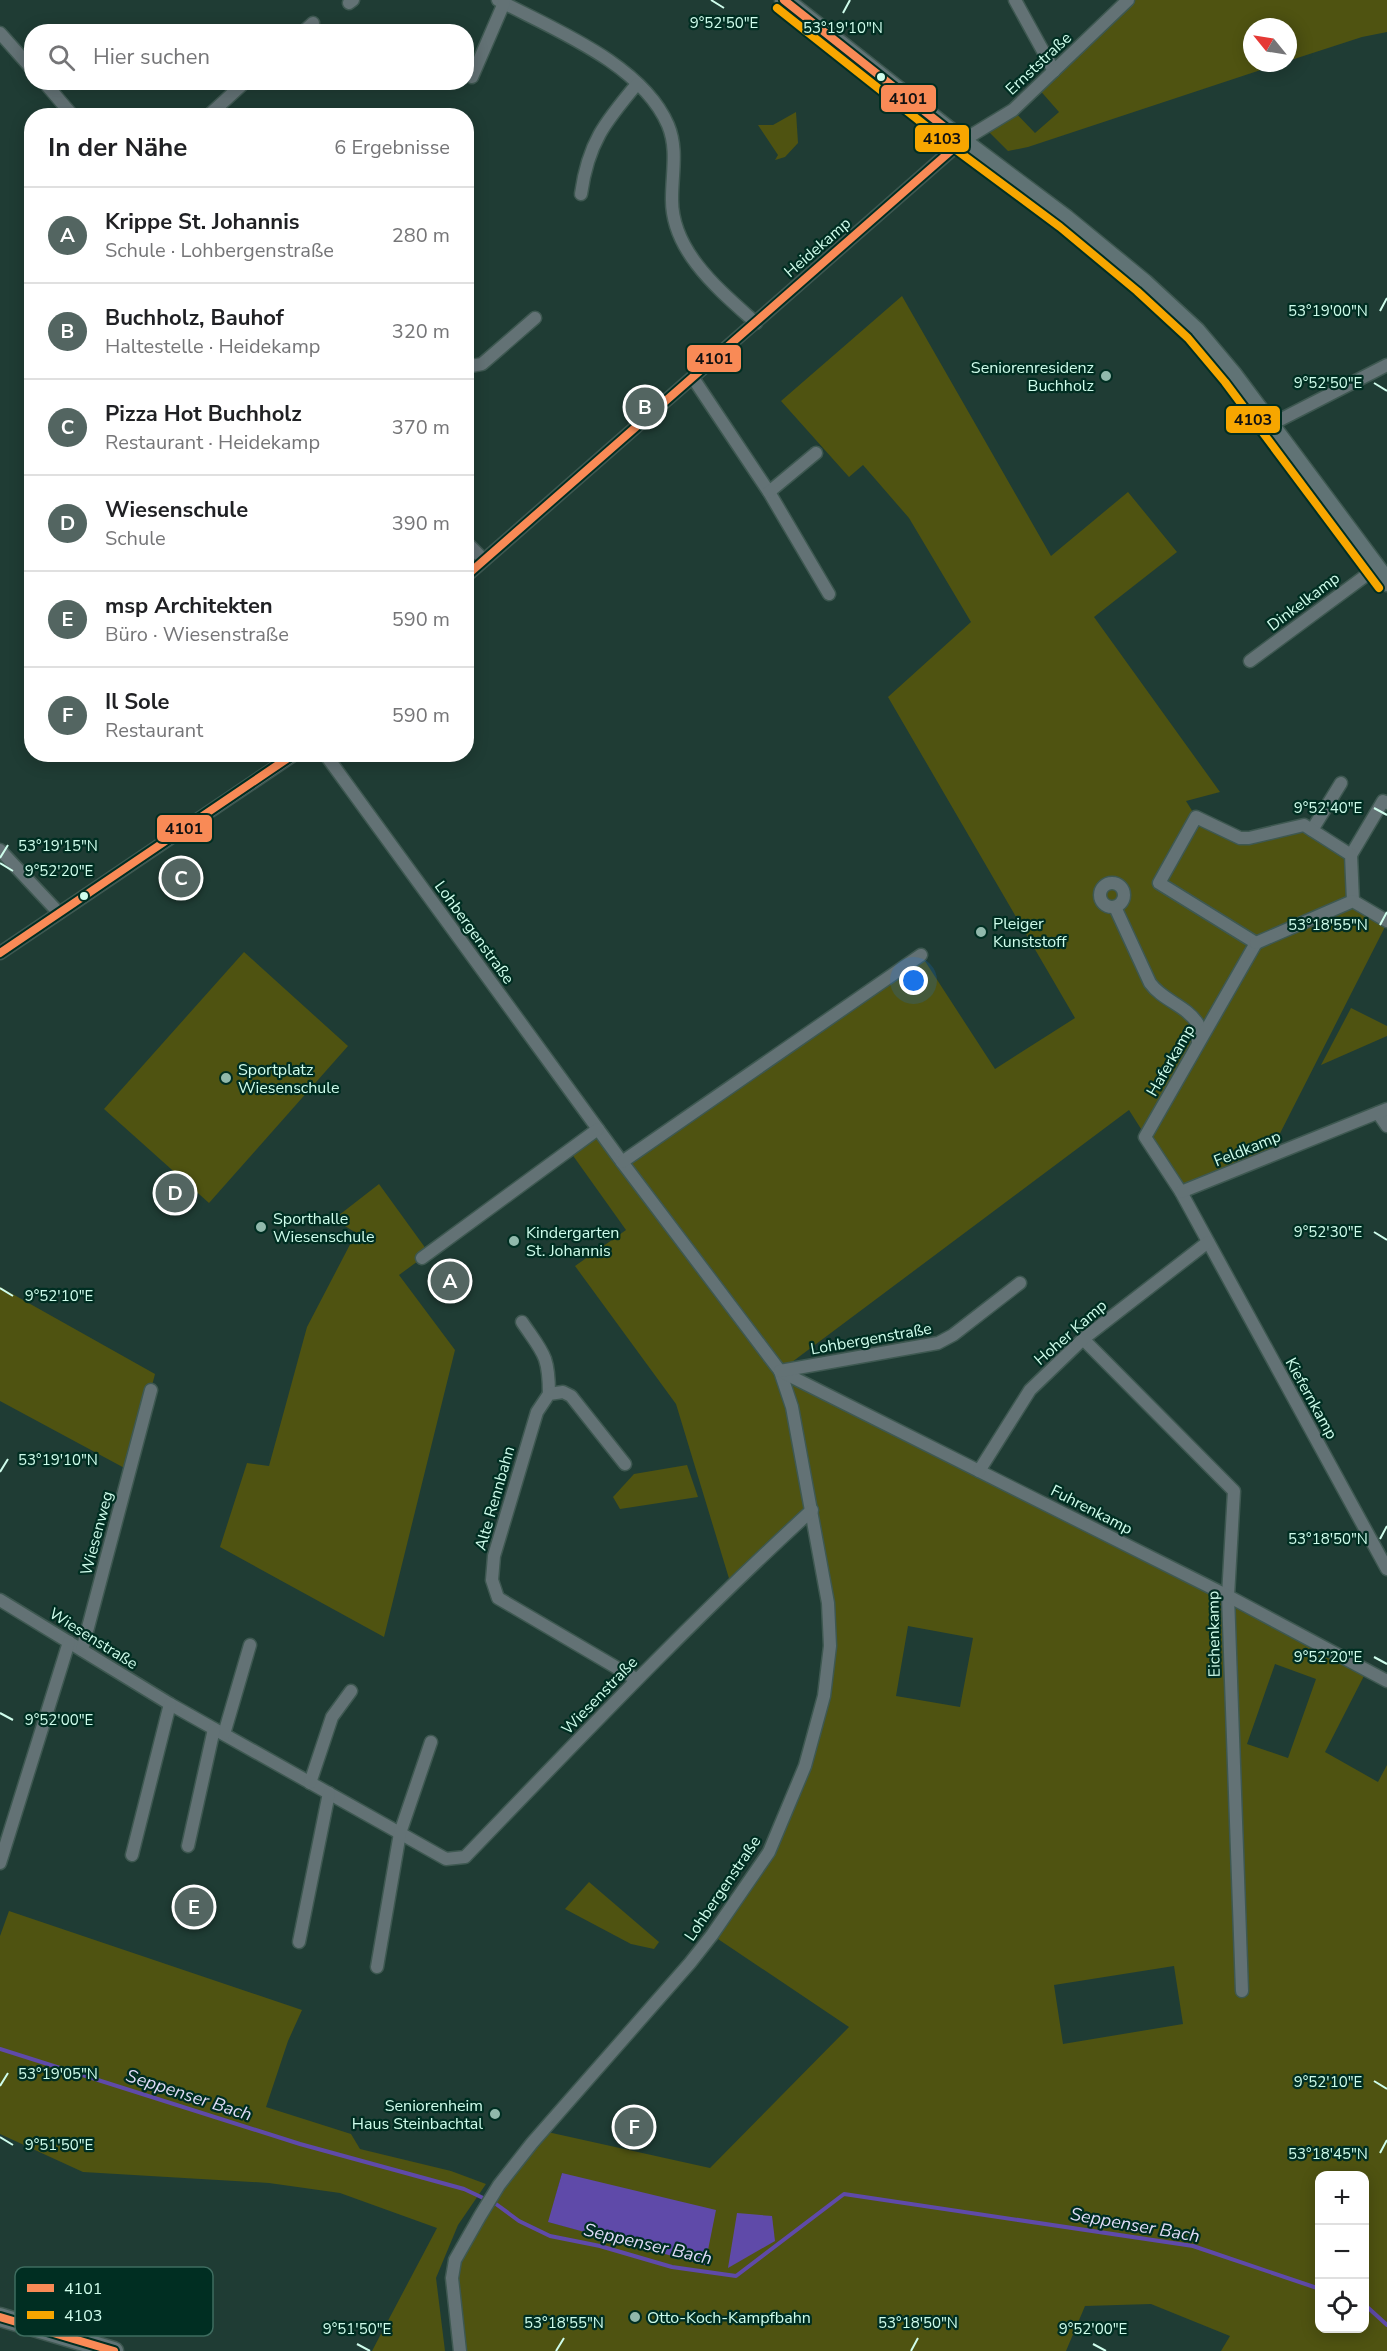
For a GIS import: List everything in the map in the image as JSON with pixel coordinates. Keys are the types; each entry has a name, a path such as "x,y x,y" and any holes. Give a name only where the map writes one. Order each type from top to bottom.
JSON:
{"main road":[{"path":"784,0 962,141 1066,219 1144,283 1196,331 1233,375 1387,582"},
{"path":"0,2317 15,2321"},
{"path":"64,2336 114,2351"}],"street":[{"path":"1015,0 1054,71"},
{"name":"Ernststraße","path":"962,141 1012,110 1128,0"},
{"path":"474,72 501,2 599,54 637,84 661,111 673,139 675,156 672,203 674,224 680,238 689,253 716,285 756,323"},
{"path":"0,33 24,60"},
{"path":"581,194 584,169 594,142 607,120 637,84"},
{"path":"51,90 66,108"},
{"path":"217,108 237,90"},
{"name":"Heidekamp","path":"474,569 962,141"},
{"path":"474,366 482,364 535,318"},
{"path":"1270,424 1387,364"},
{"path":"693,378 769,492 829,594"},
{"path":"769,492 816,453"},
{"path":"474,550 484,560"},
{"name":"Dinkelkamp","path":"1250,661 1376,568"},
{"path":"0,953 284,762"},
{"name":"Lohbergenstraße","path":"331,762 622,1162 780,1371 792,1407 828,1603 830,1646 824,1696 806,1766 769,1852 690,1963 532,2143 499,2185 455,2260 452,2278 460,2351"},
{"path":"1312,831 1341,783"},
{"path":"1353,901 1352,855 1386,799"},
{"path":"1352,855 1304,825 1240,838 1196,817 1159,883 1256,943 1353,901"},
{"path":"0,850 59,913"},
{"path":"1353,901 1387,921"},
{"path":"1115,907 1150,983 1159,993 1186,1010 1198,1024 1197,1045"},
{"name":"Haferkamp","path":"1181,1192 1145,1137 1256,943"},
{"path":"622,1162 921,956"},
{"name":"Feldkamp","path":"1181,1192 1383,1111 1387,1126"},
{"path":"422,1258 598,1129"},
{"path":"1181,1192 1208,1242"},
{"name":"Hoher Kamp","path":"979,1471 1030,1390 1083,1339 1208,1242"},
{"name":"Kiefernkamp","path":"1208,1242 1387,1569"},
{"name":"Lohbergenstraße","path":"780,1371 938,1343 953,1335 1020,1282"},
{"path":"522,1322 546,1357 549,1394 563,1392 571,1396 624,1464"},
{"name":"Eichenkamp","path":"1083,1339 1234,1491 1228,1596 1242,1991"},
{"name":"Fuhrenkamp","path":"780,1371 1228,1596 1387,1681"},
{"name":"Wiesenweg","path":"82,1650 151,1390"},
{"name":"Alte Rennbahn","path":"549,1394 537,1412 519,1466 494,1556 492,1580 498,1598 636,1679"},
{"name":"Wiesenstraße","path":"0,1600 170,1704 446,1859 465,1857 636,1679 731,1585 812,1510"},
{"path":"0,1863 69,1642"},
{"path":"188,1846 219,1732 250,1645"},
{"path":"310,1783 332,1718 351,1690"},
{"path":"132,1855 170,1704"},
{"path":"377,1967 400,1833 431,1742"},
{"path":"299,1942 329,1793"}],"shaded area":[{"path":"1128,0 1387,0 1387,32 1362,37 1297,58 1297,18 1243,18 1243,72 1255,72 1028,147 1008,151 984,127 1013,110 1035,133 1059,112 1037,87"},
{"path":"796,112 798,143 785,157 775,160 778,155 758,125 773,125"},
{"path":"902,296 1051,556 1128,492 1177,552 1094,617 1220,792 1186,801 1196,817 1240,838 1304,825 1351,855 1353,901 1387,923 1268,1157 1181,1192 1129,1110 780,1371 1367,1670 1325,1752 1378,1782 1387,1765 1387,2351 1221,2351 1230,2336 1151,2304 1085,2306 1066,2351 460,2351 452,2278 480,2216 543,2131 710,2168 849,2027 712,1935 769,1852 805,1766 830,1646 813,1511 731,1585 676,1404 575,1266 626,1230 569,1150 598,1129 622,1162 921,955 995,1069 1075,1018 888,697 971,622 909,518 863,465 849,477 781,401","holes":["908,1626 973,1638 960,1707 896,1696","1275,1664 1316,1679 1288,1758 1247,1744","1174,1966 1183,2024 1063,2044 1054,1985","562,2173 705,2264 549,2222"]},
{"name":"Sportplatz Wiesenschule","path":"244,952 348,1046 209,1203 104,1109"},
{"path":"1351,1008 1387,1026 1387,1036 1321,1065"},
{"path":"379,1184 429,1253 399,1275 455,1350 384,1637 220,1547 247,1463 269,1466 307,1327 356,1233 334,1219"},
{"path":"0,1287 155,1374 130,1471 0,1401"},
{"path":"687,1465 698,1497 620,1509 613,1497 634,1474"},
{"path":"589,1882 659,1942 654,1949 631,1944 565,1909"},
{"path":"9,1911 302,2010 288,2041 266,2107 351,2134 360,2149 451,2171 486,2184 458,2225 436,2278 445,2351 372,2351 437,2228 340,2193 269,2183 83,2172 0,2134 0,1936"}],"water":[{"path":"562,2173 716,2210 705,2265 548,2222"},
{"path":"737,2213 772,2216 775,2241 728,2268"}],"waterway":[{"name":"Seppenser Bach","path":"0,2049 300,2144 464,2189 496,2204 519,2221 550,2236 600,2246 672,2267 736,2276 844,2194 1193,2246 1315,2287"},
{"name":"Seppenser Bach","path":"1369,2309 1387,2325"}],"transit line":[{"name":"4101","path":"784,0 962,141"},
{"name":"4103","path":"777,8 955,149 1060,227 1137,291 1188,338 1225,382 1379,588"},
{"name":"4101","path":"474,569 962,141"},
{"name":"4101","path":"0,953 282,762"},
{"name":"4101","path":"0,2317 15,2321"},
{"name":"4101","path":"64,2336 114,2351"}],"place":[{"name":"Seniorenresidenz Buchholz","path":"1106,376"},
{"name":"Buchholz, Bauhof","path":"645,407"},
{"name":"Pizza Hot Buchholz","path":"181,878"},
{"name":"Pleiger Kunststoff","path":"981,932"},
{"name":"Sportplatz Wiesenschule","path":"226,1078"},
{"name":"Wiesenschule","path":"175,1193"},
{"name":"Sporthalle Wiesenschule","path":"261,1227"},
{"name":"Kindergarten St. Johannis","path":"514,1241"},
{"name":"Krippe St. Johannis","path":"450,1281"},
{"name":"msp Architekten","path":"194,1907"},
{"name":"Seniorenheim Haus Steinbachtal","path":"495,2114"},
{"name":"Il Sole","path":"634,2127"},
{"name":"Otto-Koch-Kampfbahn","path":"635,2317"}]}
